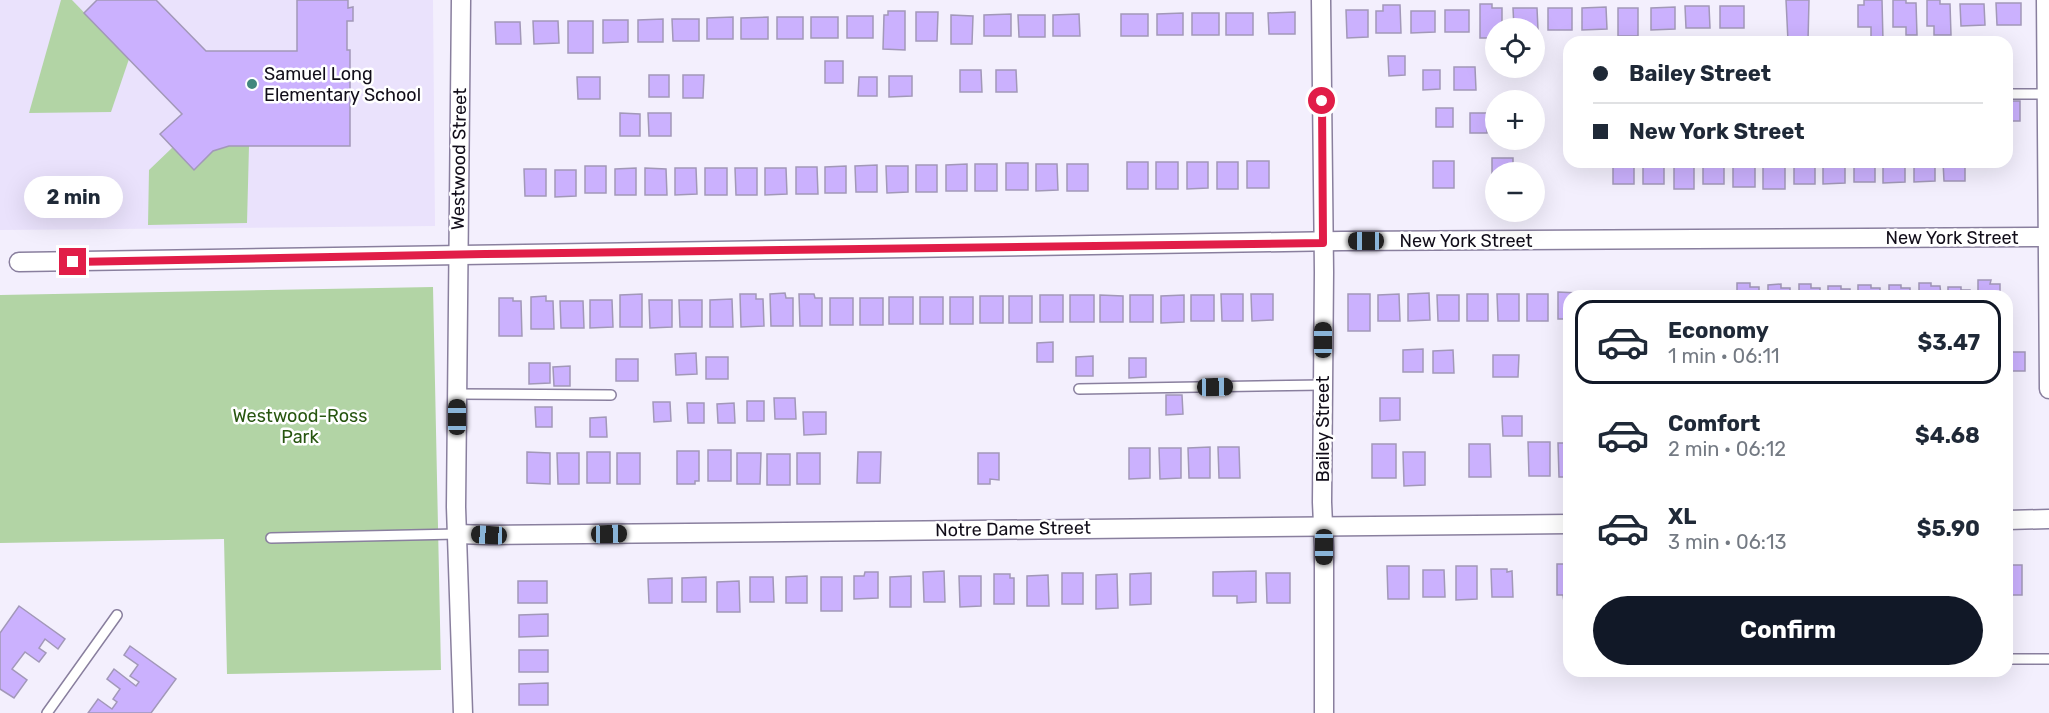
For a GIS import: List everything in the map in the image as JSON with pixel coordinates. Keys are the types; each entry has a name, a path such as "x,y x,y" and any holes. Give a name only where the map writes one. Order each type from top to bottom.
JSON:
{"street":[{"name":"Westwood Street","path":"461,0 457,534 463,713"},
{"name":"Bailey Street","path":"1321,0 1324,713"},
{"path":"2046,0 2049,389"},
{"name":"New York Street","path":"19,262 1323,243 2049,237"},
{"path":"2013,520 2049,519"},
{"name":"Notre Dame Street","path":"457,534 1563,524"}],"lane":[{"path":"2013,94 2047,94"},
{"path":"1078,389 1323,385"},
{"path":"457,394 610,395"},
{"path":"271,538 457,534"},
{"path":"46,713 117,615"},
{"path":"2013,659 2049,659"}],"shaded area":[{"path":"0,0 433,0 435,226 0,230"}],"green space":[{"path":"61,0 72,0 129,59 111,112 29,113"},
{"path":"229,146 249,146 247,223 148,225 149,170 173,147 194,170 213,151"},
{"name":"Westwood-Ross Park","path":"433,287 441,670 227,674 224,539 0,543 0,295"}],"building":[{"name":"Samuel Long Elementary School","path":"97,0 156,0 206,51 297,51 297,0 348,0 348,8 353,7 353,21 347,21 347,50 350,50 350,146 229,146 213,151 194,170 160,134 182,114 84,13"},
{"path":"1786,0 1809,0 1808,36 1788,36"},
{"path":"1864,0 1882,0 1883,36 1871,36 1871,27 1858,27 1858,5 1864,5"},
{"path":"1893,0 1916,3 1917,35 1906,35 1906,27 1893,27"},
{"path":"1927,0 1940,0 1940,4 1950,4 1951,35 1934,35 1934,26 1927,26"},
{"path":"1996,3 2021,3 2021,25 1997,25"},
{"path":"1480,4 1492,4 1492,8 1502,8 1502,18 1485,18 1485,38 1480,38"},
{"path":"1960,4 1984,4 1985,25 1961,26"},
{"path":"1383,5 1400,5 1401,33 1376,33 1376,11 1383,11"},
{"path":"1685,6 1709,6 1710,28 1686,28"},
{"path":"1720,6 1744,6 1744,28 1720,28"},
{"path":"1606,7 1607,29 1582,30 1582,8"},
{"path":"1675,7 1675,29 1651,30 1651,8"},
{"path":"1513,8 1537,8 1537,18 1514,18"},
{"path":"1548,8 1572,8 1572,30 1548,30"},
{"path":"1618,8 1638,8 1638,36 1618,36"},
{"path":"1346,10 1368,10 1368,37 1347,38"},
{"path":"1445,10 1469,10 1469,32 1445,32"},
{"path":"888,11 905,11 905,50 883,49 884,15 888,15"},
{"path":"1411,11 1435,11 1435,32 1411,33"},
{"path":"916,12 938,12 937,41 916,41"},
{"path":"1295,12 1295,34 1269,34 1268,13"},
{"path":"1183,13 1183,35 1157,35 1157,14"},
{"path":"1192,13 1219,13 1219,35 1192,35"},
{"path":"1226,13 1253,13 1253,35 1226,35"},
{"path":"1011,14 1011,36 984,36 984,15"},
{"path":"1079,14 1080,36 1053,36 1053,15"},
{"path":"1121,14 1148,14 1148,36 1121,36"},
{"path":"951,15 973,16 972,44 951,44"},
{"path":"1018,15 1045,15 1045,37 1019,37"},
{"path":"847,16 873,16 873,38 847,38"},
{"path":"733,17 733,39 707,39 707,18"},
{"path":"768,17 768,39 741,39 741,18"},
{"path":"777,17 803,17 803,39 777,39"},
{"path":"811,17 838,17 838,38 811,38"},
{"path":"663,19 663,42 638,42 638,20"},
{"path":"672,19 699,19 699,41 673,41"},
{"path":"603,20 628,20 628,42 603,43"},
{"path":"533,21 558,21 559,43 534,44"},
{"path":"568,21 593,21 593,53 568,53"},
{"path":"495,22 520,22 521,44 496,44"},
{"path":"1388,56 1405,56 1405,75 1389,76"},
{"path":"825,61 843,61 843,83 825,83"},
{"path":"1454,67 1475,67 1476,90 1454,90"},
{"path":"960,70 981,70 982,92 960,92"},
{"path":"996,70 1016,70 1017,92 996,92"},
{"path":"1423,70 1440,70 1440,89 1423,90"},
{"path":"649,75 669,75 669,97 649,97"},
{"path":"683,75 704,75 703,98 683,98"},
{"path":"889,76 912,76 912,96 889,97"},
{"path":"577,77 600,77 600,99 578,99"},
{"path":"859,77 877,77 877,96 858,96"},
{"path":"2013,101 2020,101 2020,121 2013,121"},
{"path":"1436,108 1453,108 1453,127 1436,127"},
{"path":"620,113 640,114 640,136 620,136"},
{"path":"648,113 671,113 671,136 649,136"},
{"path":"1470,113 1485,113 1485,133 1470,133"},
{"path":"1492,158 1513,158 1513,162 1492,162"},
{"path":"1247,161 1269,161 1269,188 1247,188"},
{"path":"1433,161 1454,161 1454,188 1433,188"},
{"path":"1127,162 1148,162 1148,189 1127,189"},
{"path":"1156,162 1178,162 1178,189 1156,189"},
{"path":"1187,162 1208,162 1208,188 1187,189"},
{"path":"1217,162 1238,162 1238,189 1217,189"},
{"path":"1006,163 1028,163 1028,190 1006,190"},
{"path":"967,164 967,191 946,191 946,165"},
{"path":"975,164 997,164 997,191 975,191"},
{"path":"1036,164 1057,164 1058,190 1036,191"},
{"path":"1067,164 1088,164 1088,191 1067,191"},
{"path":"877,165 877,192 856,192 855,166"},
{"path":"916,165 937,165 937,192 916,192"},
{"path":"585,166 606,166 606,193 585,193"},
{"path":"846,166 846,193 825,193 825,167"},
{"path":"886,166 908,166 908,192 887,193"},
{"path":"796,167 817,167 818,194 796,194"},
{"path":"636,168 636,195 615,195 615,169"},
{"path":"645,168 666,169 667,195 645,195"},
{"path":"675,168 696,168 697,194 675,195"},
{"path":"705,168 727,168 727,195 705,195"},
{"path":"735,168 757,168 757,195 736,195"},
{"path":"765,168 786,168 787,194 765,195"},
{"path":"1613,168 1634,168 1634,184 1613,184"},
{"path":"1643,168 1664,168 1664,184 1643,184"},
{"path":"1674,168 1694,168 1694,189 1674,189"},
{"path":"1703,168 1724,168 1724,184 1703,184"},
{"path":"1733,168 1755,168 1755,187 1733,187"},
{"path":"1763,168 1785,168 1785,189 1763,189"},
{"path":"1794,168 1815,168 1815,184 1794,184"},
{"path":"1823,168 1845,168 1845,183 1823,184"},
{"path":"1854,168 1875,168 1875,182 1854,182"},
{"path":"1883,168 1905,168 1905,182 1883,183"},
{"path":"1914,168 1935,168 1935,181 1914,182"},
{"path":"1943,168 1965,168 1965,181 1944,181"},
{"path":"524,169 546,169 546,196 525,196"},
{"path":"555,170 576,170 576,196 555,197"},
{"path":"1978,280 1991,280 1990,284 2000,284 2000,290 1978,290"},
{"path":"1737,283 1750,283 1750,287 1759,287 1759,290 1737,290"},
{"path":"1919,283 1931,283 1931,286 1940,286 1940,290 1919,290"},
{"path":"1781,284 1781,288 1790,288 1790,290 1768,290 1768,285"},
{"path":"1799,284 1811,284 1811,288 1820,288 1820,290 1799,290"},
{"path":"1858,285 1880,288 1880,290 1858,290"},
{"path":"1889,285 1910,288 1910,290 1889,290"},
{"path":"1828,286 1850,289 1850,290 1828,290"},
{"path":"1948,287 1961,287 1961,290 1948,290"},
{"path":"1558,292 1563,292 1563,319 1558,319"},
{"path":"785,293 786,298 793,298 793,326 771,326 770,294"},
{"path":"1429,293 1430,320 1408,321 1408,294"},
{"path":"642,294 642,327 620,327 620,295"},
{"path":"740,294 756,294 756,299 763,299 764,326 741,327"},
{"path":"799,294 814,294 815,298 822,298 822,326 800,326"},
{"path":"1221,294 1243,294 1243,321 1222,321"},
{"path":"1251,294 1273,294 1273,320 1252,321"},
{"path":"1348,294 1370,294 1370,331 1348,331"},
{"path":"1399,294 1400,321 1378,321 1378,295"},
{"path":"1467,294 1488,294 1488,321 1467,321"},
{"path":"1497,294 1519,294 1519,321 1498,321"},
{"path":"1527,294 1548,294 1548,321 1527,321"},
{"path":"1040,295 1063,295 1063,322 1040,322"},
{"path":"1070,295 1094,295 1094,322 1070,322"},
{"path":"1100,295 1123,296 1123,322 1100,322"},
{"path":"1130,295 1153,295 1153,322 1130,322"},
{"path":"1184,295 1184,322 1161,323 1161,296"},
{"path":"1191,295 1214,295 1214,321 1191,321"},
{"path":"1437,295 1459,295 1459,321 1438,321"},
{"path":"546,296 546,301 553,301 554,329 531,329 531,297"},
{"path":"980,296 1003,296 1003,323 980,323"},
{"path":"1009,296 1032,296 1032,323 1009,323"},
{"path":"889,297 913,297 913,324 889,324"},
{"path":"920,297 943,297 943,324 920,324"},
{"path":"950,297 973,297 973,324 950,324"},
{"path":"499,298 513,298 513,301 521,301 522,336 499,336"},
{"path":"830,298 853,298 853,325 830,325"},
{"path":"860,298 883,298 883,325 860,325"},
{"path":"732,299 733,327 710,327 710,300"},
{"path":"590,300 612,300 613,327 590,328"},
{"path":"649,300 672,300 672,327 650,328"},
{"path":"679,300 702,300 702,327 680,327"},
{"path":"560,301 583,301 584,328 561,328"},
{"path":"1053,342 1053,362 1037,362 1037,343"},
{"path":"1423,349 1423,372 1403,372 1403,350"},
{"path":"1453,350 1454,373 1433,373 1433,351"},
{"path":"2013,352 2025,352 2025,371 2013,371"},
{"path":"696,353 697,374 676,375 675,354"},
{"path":"1493,355 1519,355 1518,377 1493,377"},
{"path":"1093,356 1093,376 1076,376 1076,357"},
{"path":"706,357 728,357 728,379 706,379"},
{"path":"1129,358 1146,358 1146,377 1129,378"},
{"path":"616,359 638,359 638,381 616,381"},
{"path":"529,363 550,363 550,383 529,384"},
{"path":"570,366 570,386 554,386 553,367"},
{"path":"1166,395 1182,395 1183,414 1166,415"},
{"path":"774,398 795,398 796,419 775,419"},
{"path":"1380,398 1400,398 1400,420 1380,421"},
{"path":"747,401 764,401 764,421 747,421"},
{"path":"653,402 670,402 671,421 654,422"},
{"path":"687,403 704,403 704,423 688,423"},
{"path":"734,403 735,423 718,423 717,404"},
{"path":"535,407 552,407 552,427 536,427"},
{"path":"803,412 826,412 826,434 804,435"},
{"path":"1502,416 1522,416 1522,436 1503,436"},
{"path":"606,417 607,437 590,437 590,418"},
{"path":"1528,442 1550,442 1550,476 1529,476"},
{"path":"1558,443 1563,443 1563,477 1559,477"},
{"path":"1372,444 1396,444 1396,478 1372,478"},
{"path":"1469,444 1490,444 1491,477 1469,477"},
{"path":"1210,447 1210,478 1189,478 1188,448"},
{"path":"1218,447 1239,447 1240,478 1219,478"},
{"path":"1129,448 1150,448 1150,478 1129,479"},
{"path":"1159,448 1181,448 1181,478 1160,479"},
{"path":"708,450 731,450 731,481 708,481"},
{"path":"677,451 699,451 699,481 695,481 695,484 677,484"},
{"path":"527,452 550,453 550,484 527,483"},
{"path":"587,452 610,452 610,483 587,483"},
{"path":"858,452 881,452 880,483 857,483"},
{"path":"1403,452 1425,452 1425,485 1404,486"},
{"path":"557,453 579,453 579,484 558,484"},
{"path":"617,453 640,453 640,484 617,484"},
{"path":"737,453 761,453 760,484 737,484"},
{"path":"797,453 820,453 820,484 797,484"},
{"path":"978,453 999,453 999,480 990,479 990,484 978,484"},
{"path":"767,454 790,454 790,485 767,485"},
{"path":"1557,564 1563,564 1563,595 1557,595"},
{"path":"2013,565 2022,565 2022,595 2013,595"},
{"path":"1387,566 1409,566 1409,599 1388,599"},
{"path":"1456,566 1477,566 1477,599 1456,600"},
{"path":"1491,569 1512,571 1513,597 1492,597"},
{"path":"1423,570 1444,570 1445,597 1423,597"},
{"path":"944,571 945,602 924,602 923,572"},
{"path":"1256,571 1256,602 1237,603 1237,596 1213,596 1213,572"},
{"path":"865,572 878,572 878,598 854,599 854,576 864,576"},
{"path":"1062,573 1083,573 1083,604 1062,604"},
{"path":"1151,573 1151,604 1130,605 1130,574"},
{"path":"1266,573 1290,573 1290,603 1267,603"},
{"path":"994,574 1010,574 1010,578 1014,578 1014,604 994,604"},
{"path":"1117,574 1118,608 1096,609 1096,575"},
{"path":"1048,575 1049,606 1027,606 1027,576"},
{"path":"807,576 807,603 786,603 786,577"},
{"path":"911,576 911,607 890,607 890,577"},
{"path":"959,576 981,576 981,606 960,607"},
{"path":"706,577 706,602 682,602 682,578"},
{"path":"750,577 773,577 774,602 750,602"},
{"path":"821,577 842,577 842,611 821,611"},
{"path":"672,578 672,603 649,603 648,579"},
{"path":"518,581 547,581 547,603 518,603"},
{"path":"739,581 740,612 717,612 717,582"},
{"path":"19,606 65,639 58,649 45,639 39,648 46,653 39,662 25,652 12,669 27,680 14,698 0,689 0,633"},
{"path":"548,614 548,636 519,637 519,615"},
{"path":"130,646 176,679 151,713 88,713 98,699 112,709 117,702 113,699 120,689 107,679 114,669 136,686 139,682 130,676 138,665 124,655"},
{"path":"519,650 548,650 548,672 519,672"},
{"path":"548,683 548,705 519,705 519,684"}],"place":[{"name":"Samuel Long Elementary School","path":"252,84"}],"route":[{"path":"73,262 1323,243 1322,101"}]}
